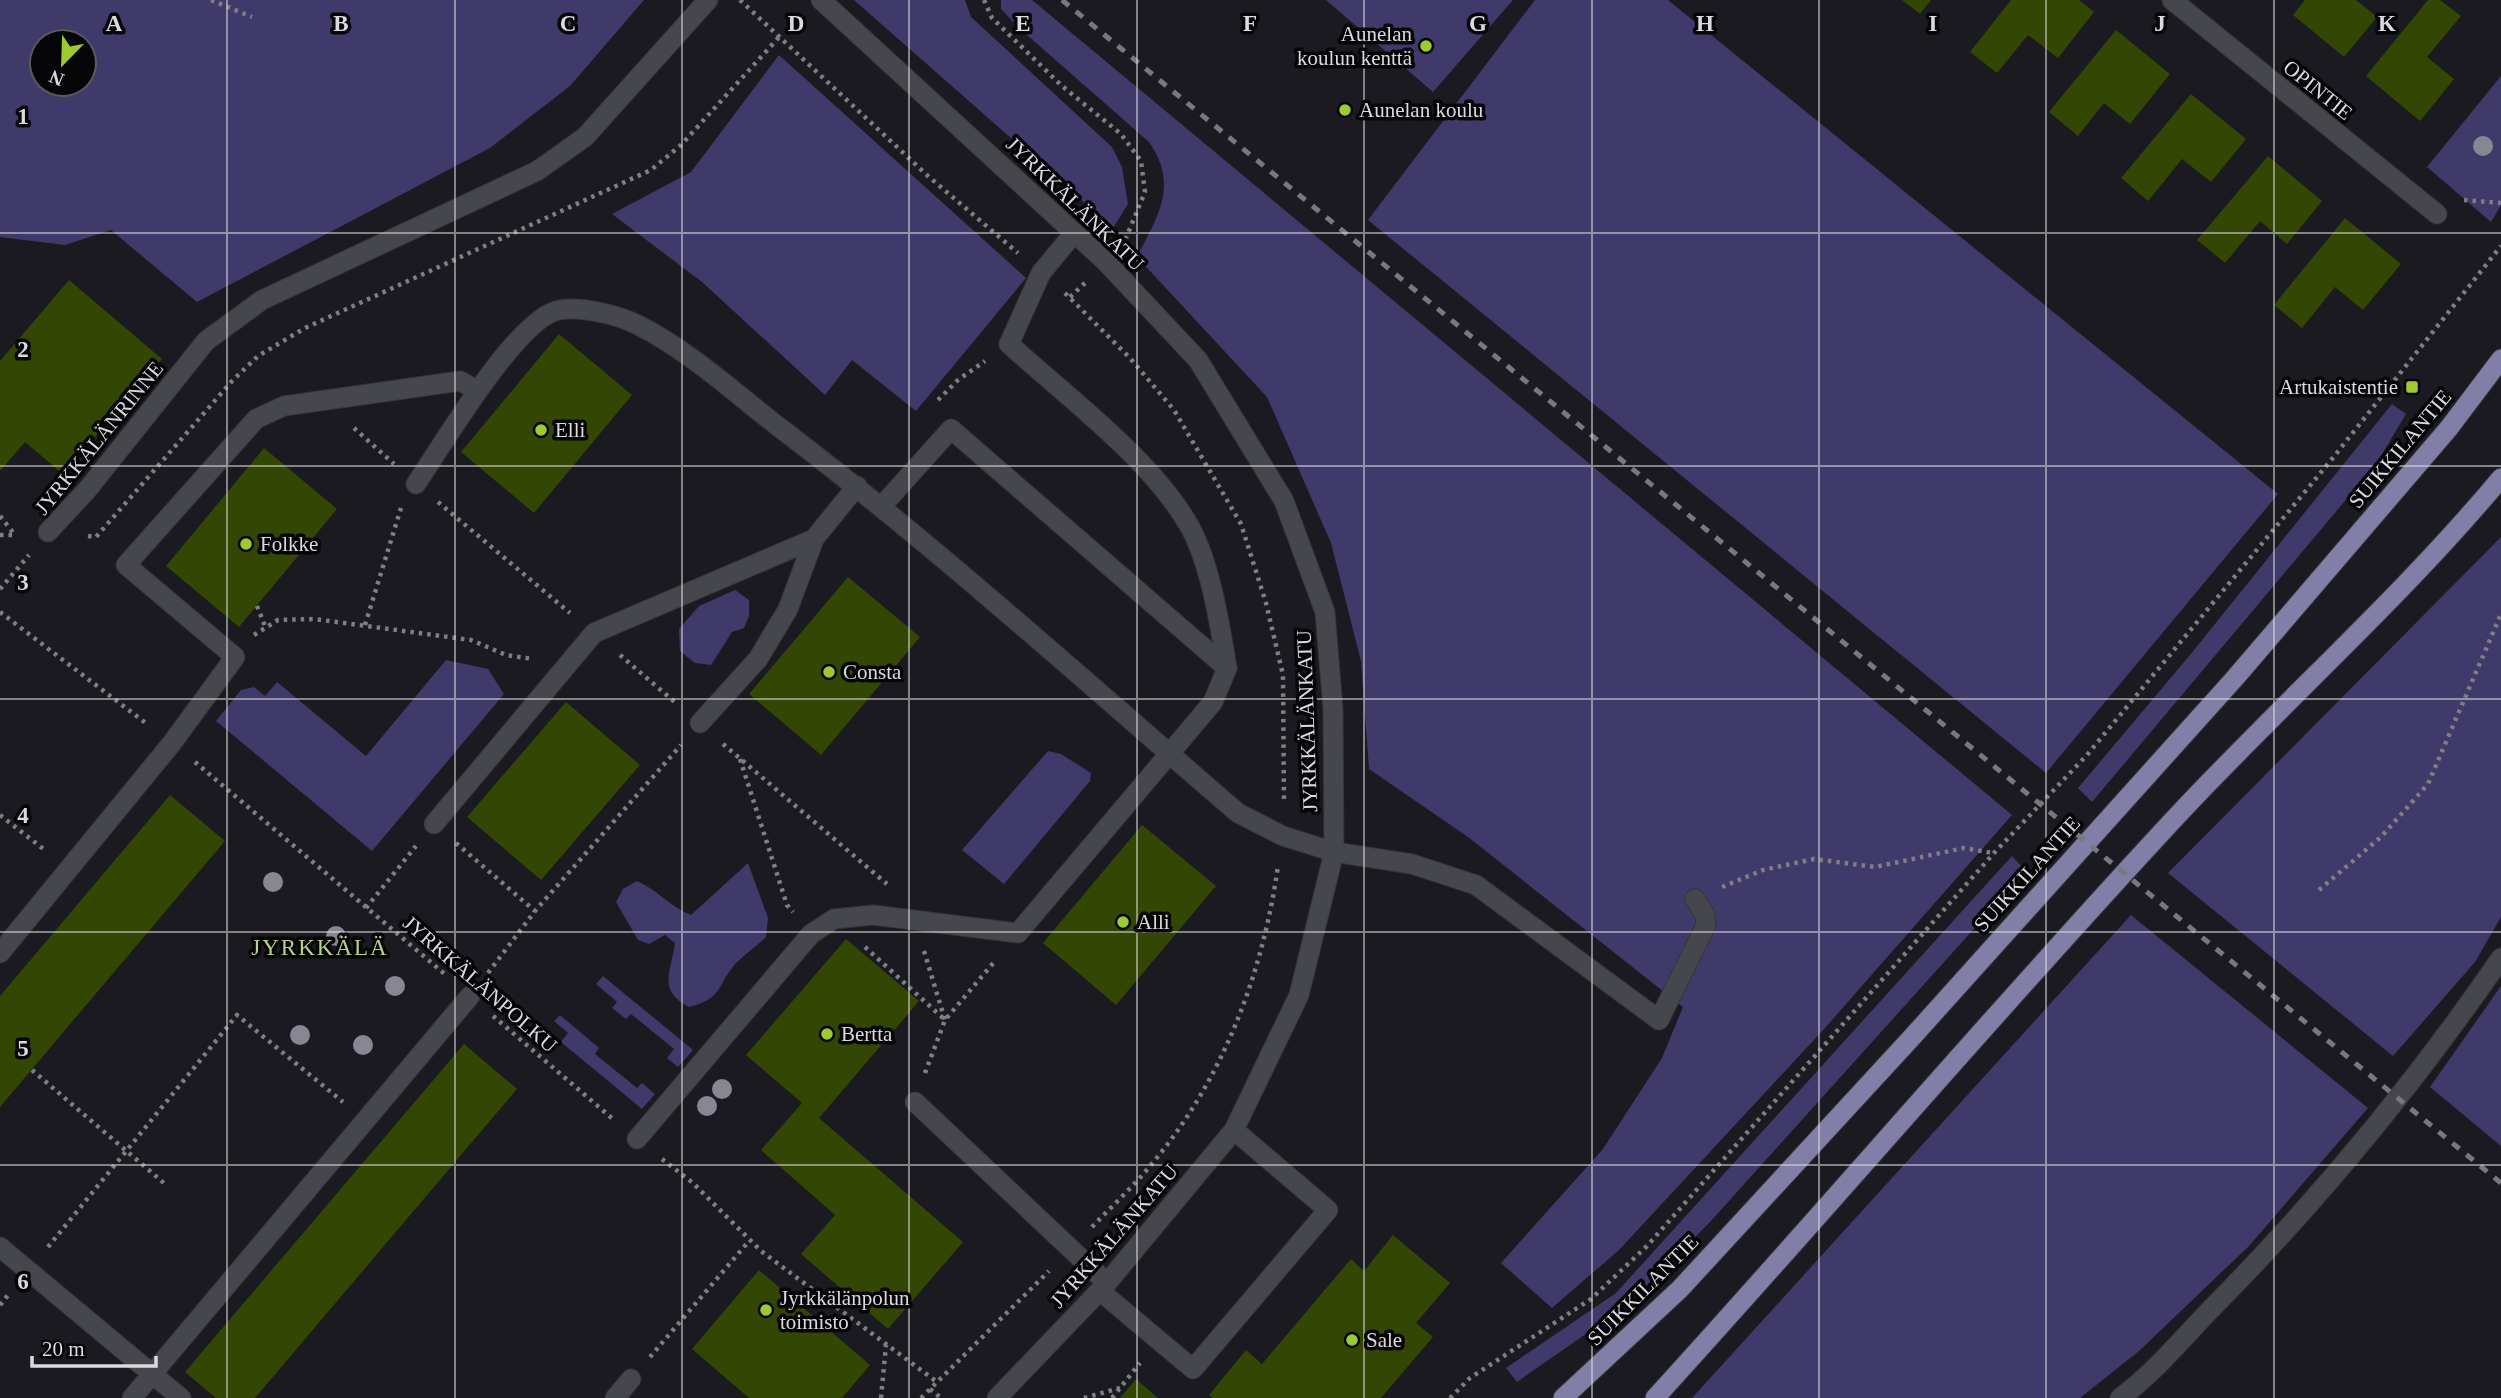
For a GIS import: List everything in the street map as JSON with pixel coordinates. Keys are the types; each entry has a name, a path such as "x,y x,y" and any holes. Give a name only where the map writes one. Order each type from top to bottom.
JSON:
{"main road":[{"name":"SUIKKILANTIE","path":"1563,1398 1680,1289 1914,1035 2244,668 2449,428 2501,359"},
{"path":"1655,1398 2174,819 2267,722 2387,604 2501,478"}],"street":[{"name":"JYRKKÄLÄNRINNE","path":"48,532 88,490 206,341 262,300 537,171 585,137 708,0"},
{"name":"JYRKKÄLÄNKATU","path":"821,0 1106,262 1198,360 1283,501 1325,612 1333,709 1334,852 1299,995 1234,1130 1103,1287 997,1398"},
{"name":"OPINTIE","path":"2172,0 2437,214"},
{"path":"637,1139 811,934 834,919 873,915 1018,933 1213,702 1227,668 1218,611 1192,531 1159,480 1009,345 1041,273 1074,233"},
{"path":"416,484 478,391 532,323 557,310 577,309 638,324 682,353 857,486 1238,813 1283,836 1334,852 1412,864 1476,885 1660,1020 1706,925 1705,915 1695,899"},
{"path":"0,953 172,743 235,657 126,565 256,419 284,406 460,381 478,391"},
{"path":"881,507 951,429 1227,668"},
{"path":"700,723 758,659 788,609 814,538 857,486"},
{"path":"434,824 565,664 594,633 814,538"},
{"path":"2120,1398 2258,1261 2328,1181 2462,1015 2501,958"},
{"path":"132,1398 470,996"},
{"path":"915,1102 1157,1342 1193,1369 1328,1210 1234,1130"},
{"path":"0,1247 181,1398"},
{"path":"615,1398 631,1379"}],"path":[{"path":"211,0 252,17"},
{"path":"984,0 992,18 1062,86 1121,134 1141,161 1145,192 1125,239 1070,297"},
{"name":"JYRKKÄLÄNRINNE","path":"48,532 96,537 232,381 258,356 305,328 651,170 681,145 780,35"},
{"path":"1450,1398 1470,1378 1591,1299 1647,1246 1994,853 2087,755 2333,459 2501,246"},
{"path":"325,401 416,484 700,723 901,897 915,921 945,1020"},
{"path":"365,625 398,512 416,484"},
{"path":"0,516 15,535"},
{"path":"257,606 265,626"},
{"name":"JYRKKÄLÄNPOLKU","path":"0,612 172,743 637,1139 693,1183 749,1241 937,1382"},
{"path":"2319,890 2381,837 2428,784 2501,614"},
{"path":"235,657 265,626 278,621 314,619 471,640 506,655 565,664"},
{"path":"470,996 535,912 700,723"},
{"path":"739,758 787,905 811,934"},
{"path":"0,815 69,869"},
{"path":"366,908 434,824 535,912"},
{"path":"1695,899 1763,870 1814,859 1875,867 1964,848 1994,853"},
{"path":"834,919 945,1020"},
{"path":"915,1102 945,1020 1018,933"},
{"path":"0,1305 237,1015 365,1121"},
{"path":"32,1070 165,1184"},
{"path":"631,1379 749,1241"},
{"path":"1112,1398 1157,1342"},
{"path":"881,1398 886,1344"},
{"path":"1084,1398 1121,1387"},
{"path":"930,1389 942,1398"}],"shaded area":[{"path":"0,0 644,0 570,86 490,148 197,302 111,230 65,245 0,237"},
{"path":"854,0 965,0 971,17 1112,147 1122,167 1128,204 1113,228"},
{"path":"1001,0 1032,0 2012,815 1825,1028 1619,1250 1552,1308 1501,1263 1603,1149 1662,1058 1683,1007 1468,837 1369,769 1361,661 1331,543 1267,397 1137,257 1162,200 1163,172 1158,158 1149,142 1019,28 1001,9"},
{"name":"Aunelan koulun kenttä","path":"1326,0 1513,0 1433,92"},
{"path":"1535,0 1668,0 2278,494 2046,773 1368,220"},
{"path":"779,55 1026,278 916,411 852,360 825,395 702,282 612,214 691,172"},
{"path":"2501,76 2501,205 2491,222 2427,167"},
{"path":"2392,404 2406,414 2376,464 2092,802 2078,788 2190,655"},
{"path":"2501,537 2501,917 2475,962 2393,1056 2168,873"},
{"path":"735,590 749,600 749,616 744,628 732,632 711,665 695,663 680,651 679,629 699,606"},
{"path":"446,660 488,669 504,694 372,851 216,721 241,690 254,687 265,696 277,682 366,756"},
{"path":"1048,751 1061,754 1091,773 1090,781 1004,884 962,850"},
{"path":"2012,856 2026,871 1710,1222 1646,1286 1603,1322 1517,1382 1506,1368 1616,1293"},
{"path":"748,863 768,918 766,937 736,963 714,995 689,1007 679,1001 669,987 675,943 665,935 649,944 638,940 616,902 623,889 637,881 691,915"},
{"path":"2131,915 2368,1108 2249,1246 2139,1351 2080,1398 1692,1398"},
{"path":"603,976 693,1050 678,1067 667,1058 674,1049 631,1014 626,1019 612,1008 617,1002 596,984"},
{"path":"2501,986 2501,1146 2430,1087"},
{"path":"560,1015 599,1048 595,1054 637,1088 642,1083 655,1094 642,1109 561,1042 568,1033 554,1021"}],"building":[{"path":"1902,0 1931,0 1920,14"},
{"path":"2011,0 2079,0 2094,12 2058,58 2028,35 1997,73 1970,52"},
{"path":"2305,0 2356,0 2377,17 2344,57 2293,15"},
{"path":"2428,0 2440,0 2461,16 2427,57 2454,79 2420,121 2366,76"},
{"path":"2116,30 2170,74 2130,124 2104,103 2078,136 2049,112"},
{"path":"2191,94 2246,139 2211,182 2182,159 2148,201 2121,178"},
{"path":"2268,156 2322,201 2287,244 2260,221 2225,263 2197,240"},
{"path":"2345,218 2401,264 2363,310 2335,287 2302,328 2274,305"},
{"path":"69,280 162,359 63,474 25,442 0,471 0,361"},
{"name":"Elli","path":"559,334 632,395 534,513 461,452"},
{"name":"Folkke","path":"264,448 337,509 239,627 166,566"},
{"name":"Consta","path":"848,577 920,637 821,755 749,694"},
{"path":"566,702 640,765 541,880 467,817"},
{"path":"170,795 225,841 0,1107 0,996"},
{"name":"Alli","path":"1142,825 1216,886 1116,1005 1043,943"},
{"path":"846,939 919,1001 819,1118 963,1242 888,1329 801,1254 835,1215 761,1150 802,1103 746,1055"},
{"path":"464,1044 517,1089 255,1398 216,1398 185,1372"},
{"path":"1393,1235 1450,1283 1416,1323 1433,1337 1381,1398 1213,1398 1209,1395 1246,1350 1262,1364 1351,1259 1364,1271"},
{"name":"Jyrkkälänpolun toimisto","path":"759,1270 870,1365 842,1398 749,1398 692,1349"},
{"path":"1136,1379 1158,1398 1120,1398"}],"railway":[{"path":"1062,0 2501,1183"}],"place":[{"name":"Aunelan koulun kenttä","path":"1426,46"},
{"name":"Aunelan koulu","path":"1345,110"},
{"name":"Artukaistentie","path":"2412,387"},
{"name":"Elli","path":"541,430"},
{"name":"Folkke","path":"246,544"},
{"name":"Consta","path":"829,672"},
{"name":"Alli","path":"1123,922"},
{"name":"Bertta","path":"827,1034"},
{"name":"Jyrkkälänpolun toimisto","path":"766,1310"},
{"name":"Sale","path":"1352,1340"}],"district":[{"name":"JYRKKÄLÄ","path":"320,947"}]}
